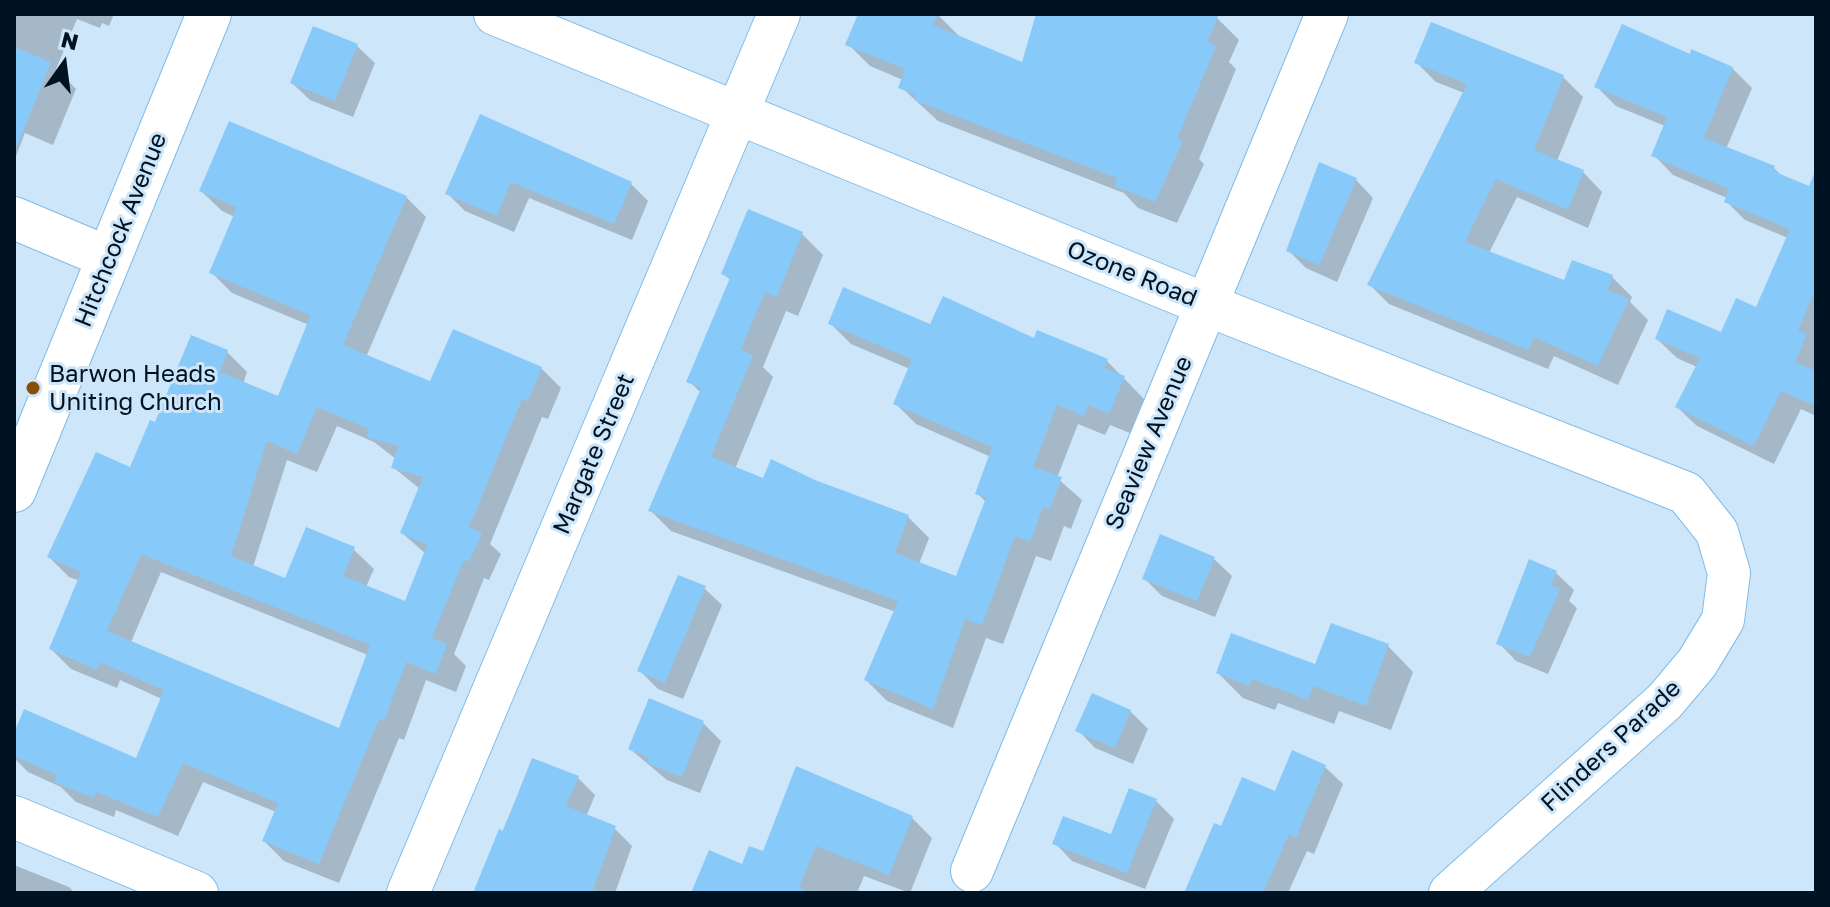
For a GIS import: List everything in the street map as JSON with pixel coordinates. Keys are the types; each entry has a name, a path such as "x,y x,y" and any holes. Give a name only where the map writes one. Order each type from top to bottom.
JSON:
{"street":[{"name":"Hitchcock Avenue","path":"14,490 209,14"},
{"name":"Ozone Road","path":"495,14 1207,305 1686,493 1717,532 1729,573"},
{"name":"Margate Street","path":"408,893 779,14"},
{"name":"Seaview Avenue","path":"972,871 1327,14"},
{"path":"14,218 109,258"},
{"name":"Flinders Parade","path":"1450,893 1665,701 1697,663 1723,620 1729,573"},
{"path":"14,817 197,893"}],"building":[{"path":"858,14 938,14 933,25 1022,62 1036,14 1219,14 1207,42 1216,46 1177,139 1183,141 1155,202 1114,186 1117,178 914,100 916,95 898,88 905,69 845,45"},
{"path":"1431,22 1564,75 1534,150 1584,170 1568,210 1496,179 1465,242 1564,280 1572,260 1613,275 1608,290 1629,299 1598,366 1534,337 1528,350 1367,285 1467,84 1414,63"},
{"path":"1622,24 1690,54 1691,49 1733,67 1704,138 1775,166 1773,171 1809,186 1816,169 1816,288 1798,331 1807,334 1795,362 1816,371 1816,406 1781,391 1754,446 1675,407 1700,358 1655,339 1667,309 1721,332 1736,298 1756,307 1790,229 1724,202 1729,189 1651,156 1667,117 1594,87"},
{"path":"313,26 358,44 335,101 290,83"},
{"path":"14,47 51,62 15,151 14,150"},
{"path":"480,114 632,182 614,224 511,182 497,216 445,194"},
{"path":"229,121 407,196 343,345 430,381 453,329 542,367 528,401 522,399 469,527 482,533 469,562 464,560 432,638 447,644 436,674 406,662 384,721 379,719 319,864 262,841 278,803 183,763 158,817 96,792 94,798 54,782 57,775 14,756 14,733 24,709 136,758 164,690 100,662 97,670 49,649 81,572 47,557 96,452 130,467 150,420 155,422 191,335 228,350 220,372 278,396 310,315 209,273 237,207 199,191","holes":["317,407 369,429 367,437 398,446 391,468 423,477 400,533 427,545 405,601 343,576 355,547 306,527 285,578 231,556 267,441 297,454","141,554 370,645 339,728 107,631"]},
{"path":"1319,162 1357,178 1319,265 1286,251"},
{"path":"748,209 803,232 777,297 765,292 741,349 753,355 711,457 763,478 771,459 815,480 909,515 895,553 956,576 986,498 975,494 992,447 893,404 912,359 828,324 843,287 930,324 943,296 1034,338 1037,330 1108,359 1104,368 1125,376 1109,414 1089,405 1084,416 1057,405 1033,467 1062,477 1050,509 1043,507 1030,542 1015,536 982,625 965,619 933,709 864,680 898,601 648,511 701,388 686,382 730,278 721,274"},
{"path":"1160,534 1215,557 1197,601 1142,579"},
{"path":"1529,559 1557,571 1551,585 1560,589 1530,657 1496,644"},
{"path":"678,575 706,586 665,683 637,671"},
{"path":"1331,623 1389,644 1366,706 1313,686 1308,700 1252,679 1249,686 1216,673 1231,633 1315,664"},
{"path":"1092,693 1131,710 1115,748 1075,731"},
{"path":"649,698 704,721 682,777 647,763 649,758 628,749"},
{"path":"1292,750 1326,765 1296,838 1289,834 1263,893 1184,893 1214,823 1221,826 1242,777 1275,791"},
{"path":"532,758 579,776 566,806 616,826 592,893 473,893 499,829 503,831"},
{"path":"796,766 913,816 889,875 816,846 799,887 811,893 691,893 709,850 742,864 749,846 763,851"},
{"path":"1129,788 1157,799 1127,873 1052,844 1063,816 1111,834"}],"place":[{"name":"Barwon Heads Uniting Church","path":"33,388"}]}
